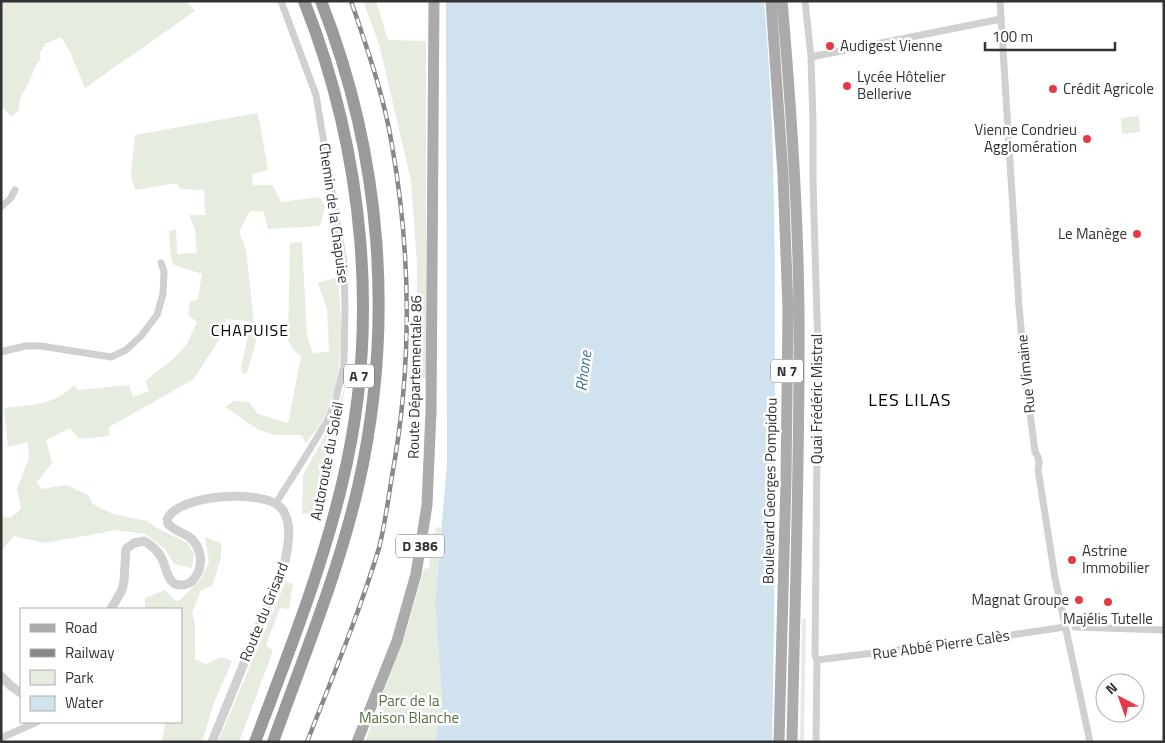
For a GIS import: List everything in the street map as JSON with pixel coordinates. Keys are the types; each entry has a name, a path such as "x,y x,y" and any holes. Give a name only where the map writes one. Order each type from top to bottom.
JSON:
{"highway":[{"name":"Autoroute du Soleil","path":"255,742 318,570 342,482 357,394 362,339 361,255 349,154 336,95 304,1"},
{"name":"A 7","path":"273,742 334,573 358,487 368,438 375,387 378,342 378,253 374,204 351,90 322,1"}],"main road":[{"name":"Route Départementale 86","path":"357,742 397,641 416,574 427,505 432,411 434,1"},
{"name":"Boulevard Georges Pompidou","path":"771,1 782,156 788,309 786,480 778,742"},
{"name":"Boulevard Georges Pompidou","path":"782,1 793,142 799,310 792,742"}],"street":[{"name":"Chemin de la Chapuise","path":"276,503 327,421 335,402 344,365 345,308 344,264 316,95 281,1"},
{"name":"Quai Frédéric Mistral","path":"805,1 811,57 818,351 816,742"},
{"name":"Rue Vimaine","path":"1000,1 1025,374 1054,578 1090,742"},
{"path":"811,57 1001,19"},
{"path":"1,207 10,199 15,190"},
{"path":"1,352 25,346 40,346 111,357 126,350 142,336 157,315 163,294 164,271 161,262"},
{"path":"112,608 122,590 124,582 126,549 134,542 144,541 158,552 169,577 176,584 188,584 194,580 201,562 200,551 189,536 168,524 167,518 172,512 182,506 224,497 251,496 268,499 276,503"},
{"name":"Route du Grisard","path":"212,742 285,562 288,547 288,523 281,508 276,503"},
{"name":"Rue Abbé Pierre Calès","path":"817,660 1065,627"},
{"path":"1075,627 1164,630"},
{"path":"1,676 20,692"},
{"path":"1,738 35,723"}],"green space":[{"path":"1,1 186,1 195,11 85,88 70,52 61,37 45,44 39,54 41,59 35,66 21,97 19,110 11,117 4,108 1,110"},
{"path":"363,1 376,1 388,40 426,41 426,378 417,378 417,264 411,181 379,44"},
{"path":"258,113 268,170 252,174 253,185 273,185 281,202 320,197 325,207 320,226 268,229 264,212 250,211 239,232 246,250 256,341 247,373 243,374 241,368 251,323 226,319 220,338 194,379 109,427 109,436 79,439 70,428 46,440 52,463 37,482 41,489 66,485 88,495 93,504 113,514 147,521 187,543 194,554 192,568 174,564 165,549 145,534 116,530 45,543 14,536 1,551 1,516 10,518 21,509 17,489 29,458 28,442 8,447 4,408 49,401 75,385 78,390 129,385 133,397 149,391 145,381 173,359 187,344 197,322 188,315 190,302 198,299 202,274 174,265 171,258 169,231 176,229 177,254 197,253 195,229 189,215 205,215 204,190 180,189 177,183 135,190 131,176 135,135"},
{"path":"1139,116 1140,132 1122,134 1121,118"},
{"path":"302,242 307,336 313,354 329,351 327,309 318,283 338,277 341,314 341,351 335,387 330,404 320,424 306,443 301,435 276,435 259,430 225,407 234,401 249,402 258,414 288,423 301,357 288,340 290,243"},
{"path":"346,384 323,493 315,513 302,514 303,475 334,419"},
{"name":"Parc de la Maison Blanche","path":"436,527 441,528 435,602 442,699 435,742 365,742 406,632 424,569 429,568"},
{"path":"205,537 221,543 221,558 212,586 201,590 192,613 195,623 195,659 206,664 221,657 232,661 214,703 202,742 162,742 165,723 182,723 182,608 145,608 145,598 165,590 176,601 180,600 202,578 209,561"},
{"path":"286,581 293,584 289,609 280,608 266,645 273,651 239,742 218,742"},
{"path":"802,619 806,619 804,742 800,742"}],"water":[{"name":"Rhone","path":"446,1 764,1 772,138 775,322 775,555 772,742 435,742 442,699 435,602 447,464"}],"railway":[{"path":"307,742 354,622 379,548 399,435 406,352 406,269 403,227 392,145 380,90 351,1"}],"place":[{"name":"Audigest Vienne","path":"830,46"},
{"name":"Lycée Hôtelier Bellerive","path":"847,86"},
{"name":"Crédit Agricole","path":"1053,89"},
{"name":"Vienne Condrieu Agglomération","path":"1087,139"},
{"name":"Le Manège","path":"1137,234"},
{"name":"Astrine Immobilier","path":"1072,560"},
{"name":"Magnat Groupe","path":"1079,600"},
{"name":"Majélis Tutelle","path":"1108,602"}],"district":[{"name":"CHAPUISE","path":"250,330"},
{"name":"LES LILAS","path":"910,400"}]}
